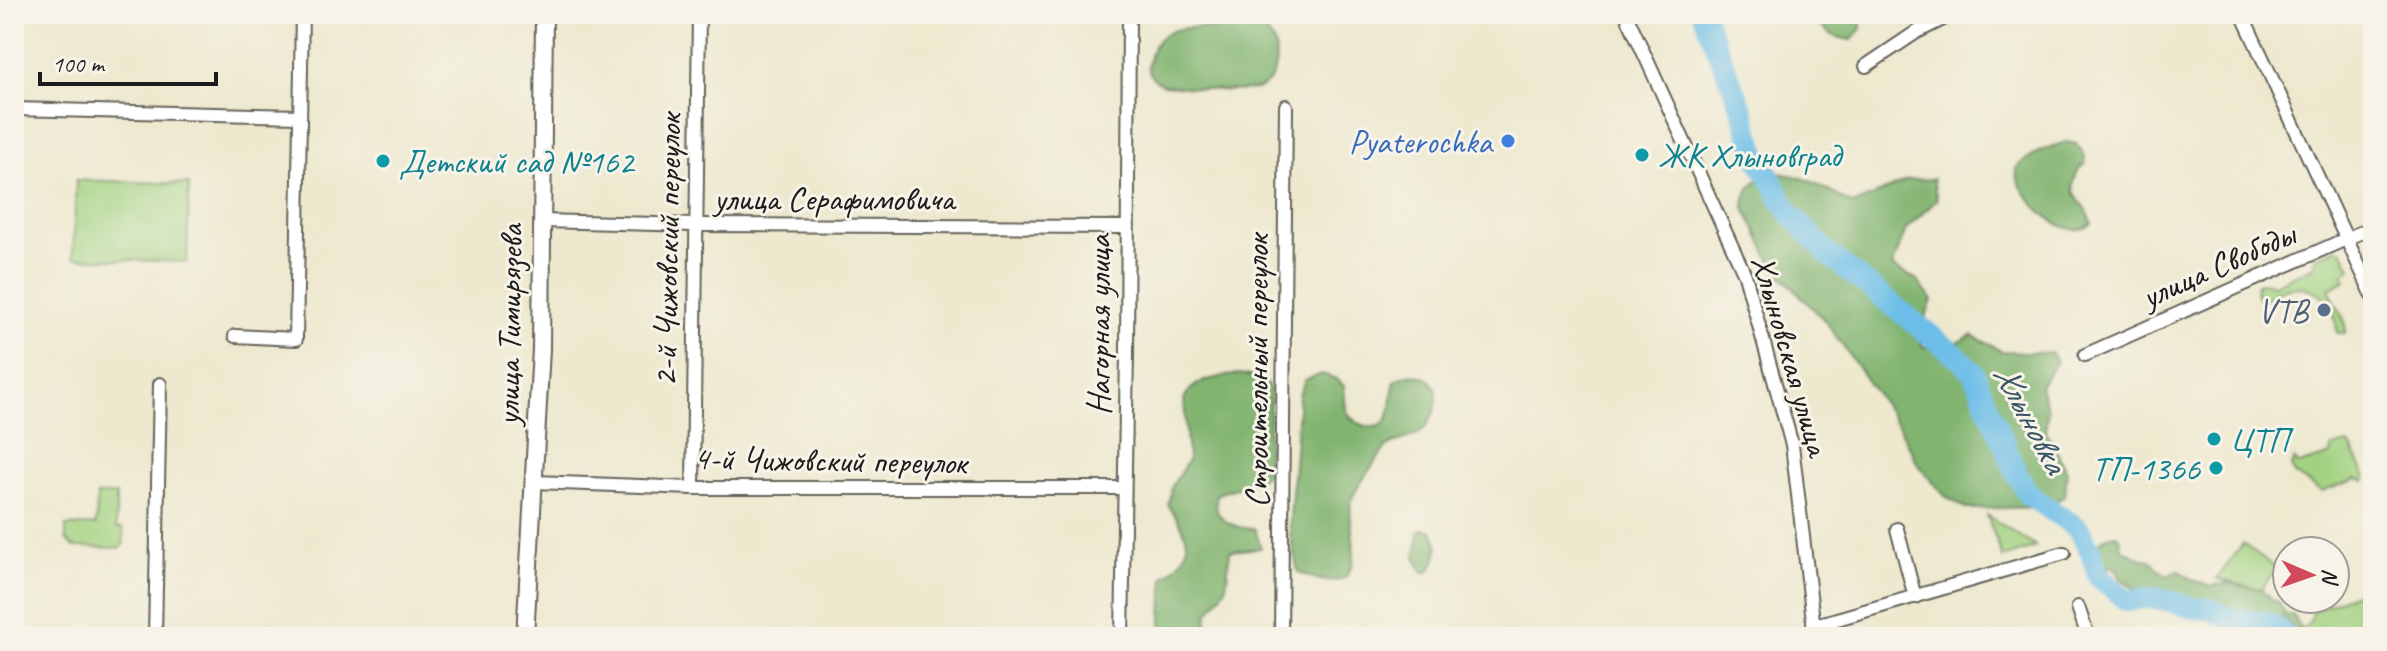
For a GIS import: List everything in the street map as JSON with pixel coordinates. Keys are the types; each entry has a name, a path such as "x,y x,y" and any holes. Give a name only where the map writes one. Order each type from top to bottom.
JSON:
{"main road":[{"name":"улица Тимирязева","path":"525,637 541,349 544,14"}],"street":[{"path":"235,336 296,339 302,14"},
{"name":"2-й Чижовский переулок","path":"693,488 699,14"},
{"name":"Нагорная улица","path":"1122,637 1129,14"},
{"name":"Хлыновская улица","path":"1626,14 1745,275 1755,304 1792,445 1814,632"},
{"path":"1866,66 1915,33 1953,14"},
{"path":"2242,14 2373,296"},
{"name":"Строительный переулок","path":"1281,637 1286,106"},
{"path":"14,109 300,116"},
{"name":"улица Серафимовича","path":"541,221 694,225 1126,227"},
{"name":"улица Свободы","path":"2085,355 2373,227"},
{"path":"155,637 160,384"},
{"name":"4-й Чижовский переулок","path":"535,482 693,488 1124,488"},
{"path":"1897,529 1915,597"},
{"path":"1814,632 1915,597 2064,553"},
{"path":"2078,607 2088,637"}],"green space":[{"path":"1813,14 1861,14 1861,29 1852,40 1838,37 1828,33"},
{"path":"1249,27 1267,33 1275,48 1274,71 1262,87 1229,91 1163,85 1148,69 1154,46 1171,31"},
{"path":"2066,142 2077,144 2085,156 2085,165 2080,167 2073,185 2092,223 2082,229 2070,229 2045,215 2024,191 2018,179 2016,168 2021,163"},
{"path":"1773,173 1806,179 1853,205 1908,180 1933,179 1937,200 1906,229 1892,267 1916,279 1932,300 1920,332 1922,346 1940,352 1972,335 2001,351 2052,353 2057,361 2040,386 2048,410 2045,429 2067,472 2065,496 2044,507 1967,509 1945,496 1917,463 1900,428 1827,323 1774,268 1744,206 1752,184"},
{"path":"76,180 189,184 187,262 73,258"},
{"path":"2337,248 2343,252 2351,268 2343,274 2346,280 2329,289 2345,322 2345,333 2337,333 2335,317 2329,305 2321,295 2310,289 2286,289 2273,294 2261,304 2255,291 2257,284 2265,282 2274,285 2314,266 2315,257"},
{"path":"1238,374 1261,378 1271,390 1266,474 1255,482 1217,494 1217,511 1232,525 1255,529 1261,548 1230,551 1226,588 1208,614 1205,637 1161,637 1164,577 1182,559 1187,542 1181,525 1168,505 1172,486 1188,460 1184,399 1200,383"},
{"path":"1322,374 1344,386 1350,416 1369,427 1380,426 1388,418 1395,381 1402,377 1412,374 1424,377 1431,382 1437,396 1434,413 1425,428 1386,448 1354,494 1350,511 1352,563 1345,577 1332,581 1298,572 1290,535 1299,395 1305,380"},
{"path":"2347,444 2365,481 2357,479 2322,492 2294,474 2291,466 2294,460 2299,465 2331,455 2332,447"},
{"path":"97,495 116,495 116,528 123,529 124,544 120,548 74,547 66,539 66,526 96,525"},
{"path":"1987,515 2036,547 2003,558"},
{"path":"1419,531 1432,531 1438,547 1434,563 1427,573 1422,571 1416,559"},
{"path":"2116,534 2122,549 2151,560 2168,576 2178,570 2209,586 2228,583 2261,589 2271,598 2271,615 2293,615 2305,637 2296,637 2283,617 2256,613 2228,614 2212,605 2197,606 2168,595 2147,596 2121,579 2117,570 2110,565 2109,576 2104,581 2096,578 2091,570 2093,557 2097,546 2109,535"},
{"path":"2243,544 2271,564 2271,575 2261,590 2217,579"},
{"path":"2373,585 2373,637 2305,637 2302,629 2310,622 2311,615 2351,615 2351,595"}],"waterway":[{"name":"Хлыновка","path":"1703,14 1741,106 1756,154 1789,212 1829,255 1974,373 2017,475 2029,495 2079,529 2091,552 2098,576 2127,601 2153,598 2210,609 2229,618 2267,623 2286,637"}],"place":[{"name":"Pyaterochka","path":"1508,141"},
{"name":"ЖК Хлыновград","path":"1642,155"},
{"name":"Детский сад №162","path":"383,161"},
{"name":"VTB","path":"2324,310"},
{"name":"ЦТП","path":"2214,439"},
{"name":"ТП-1366","path":"2216,468"}]}
